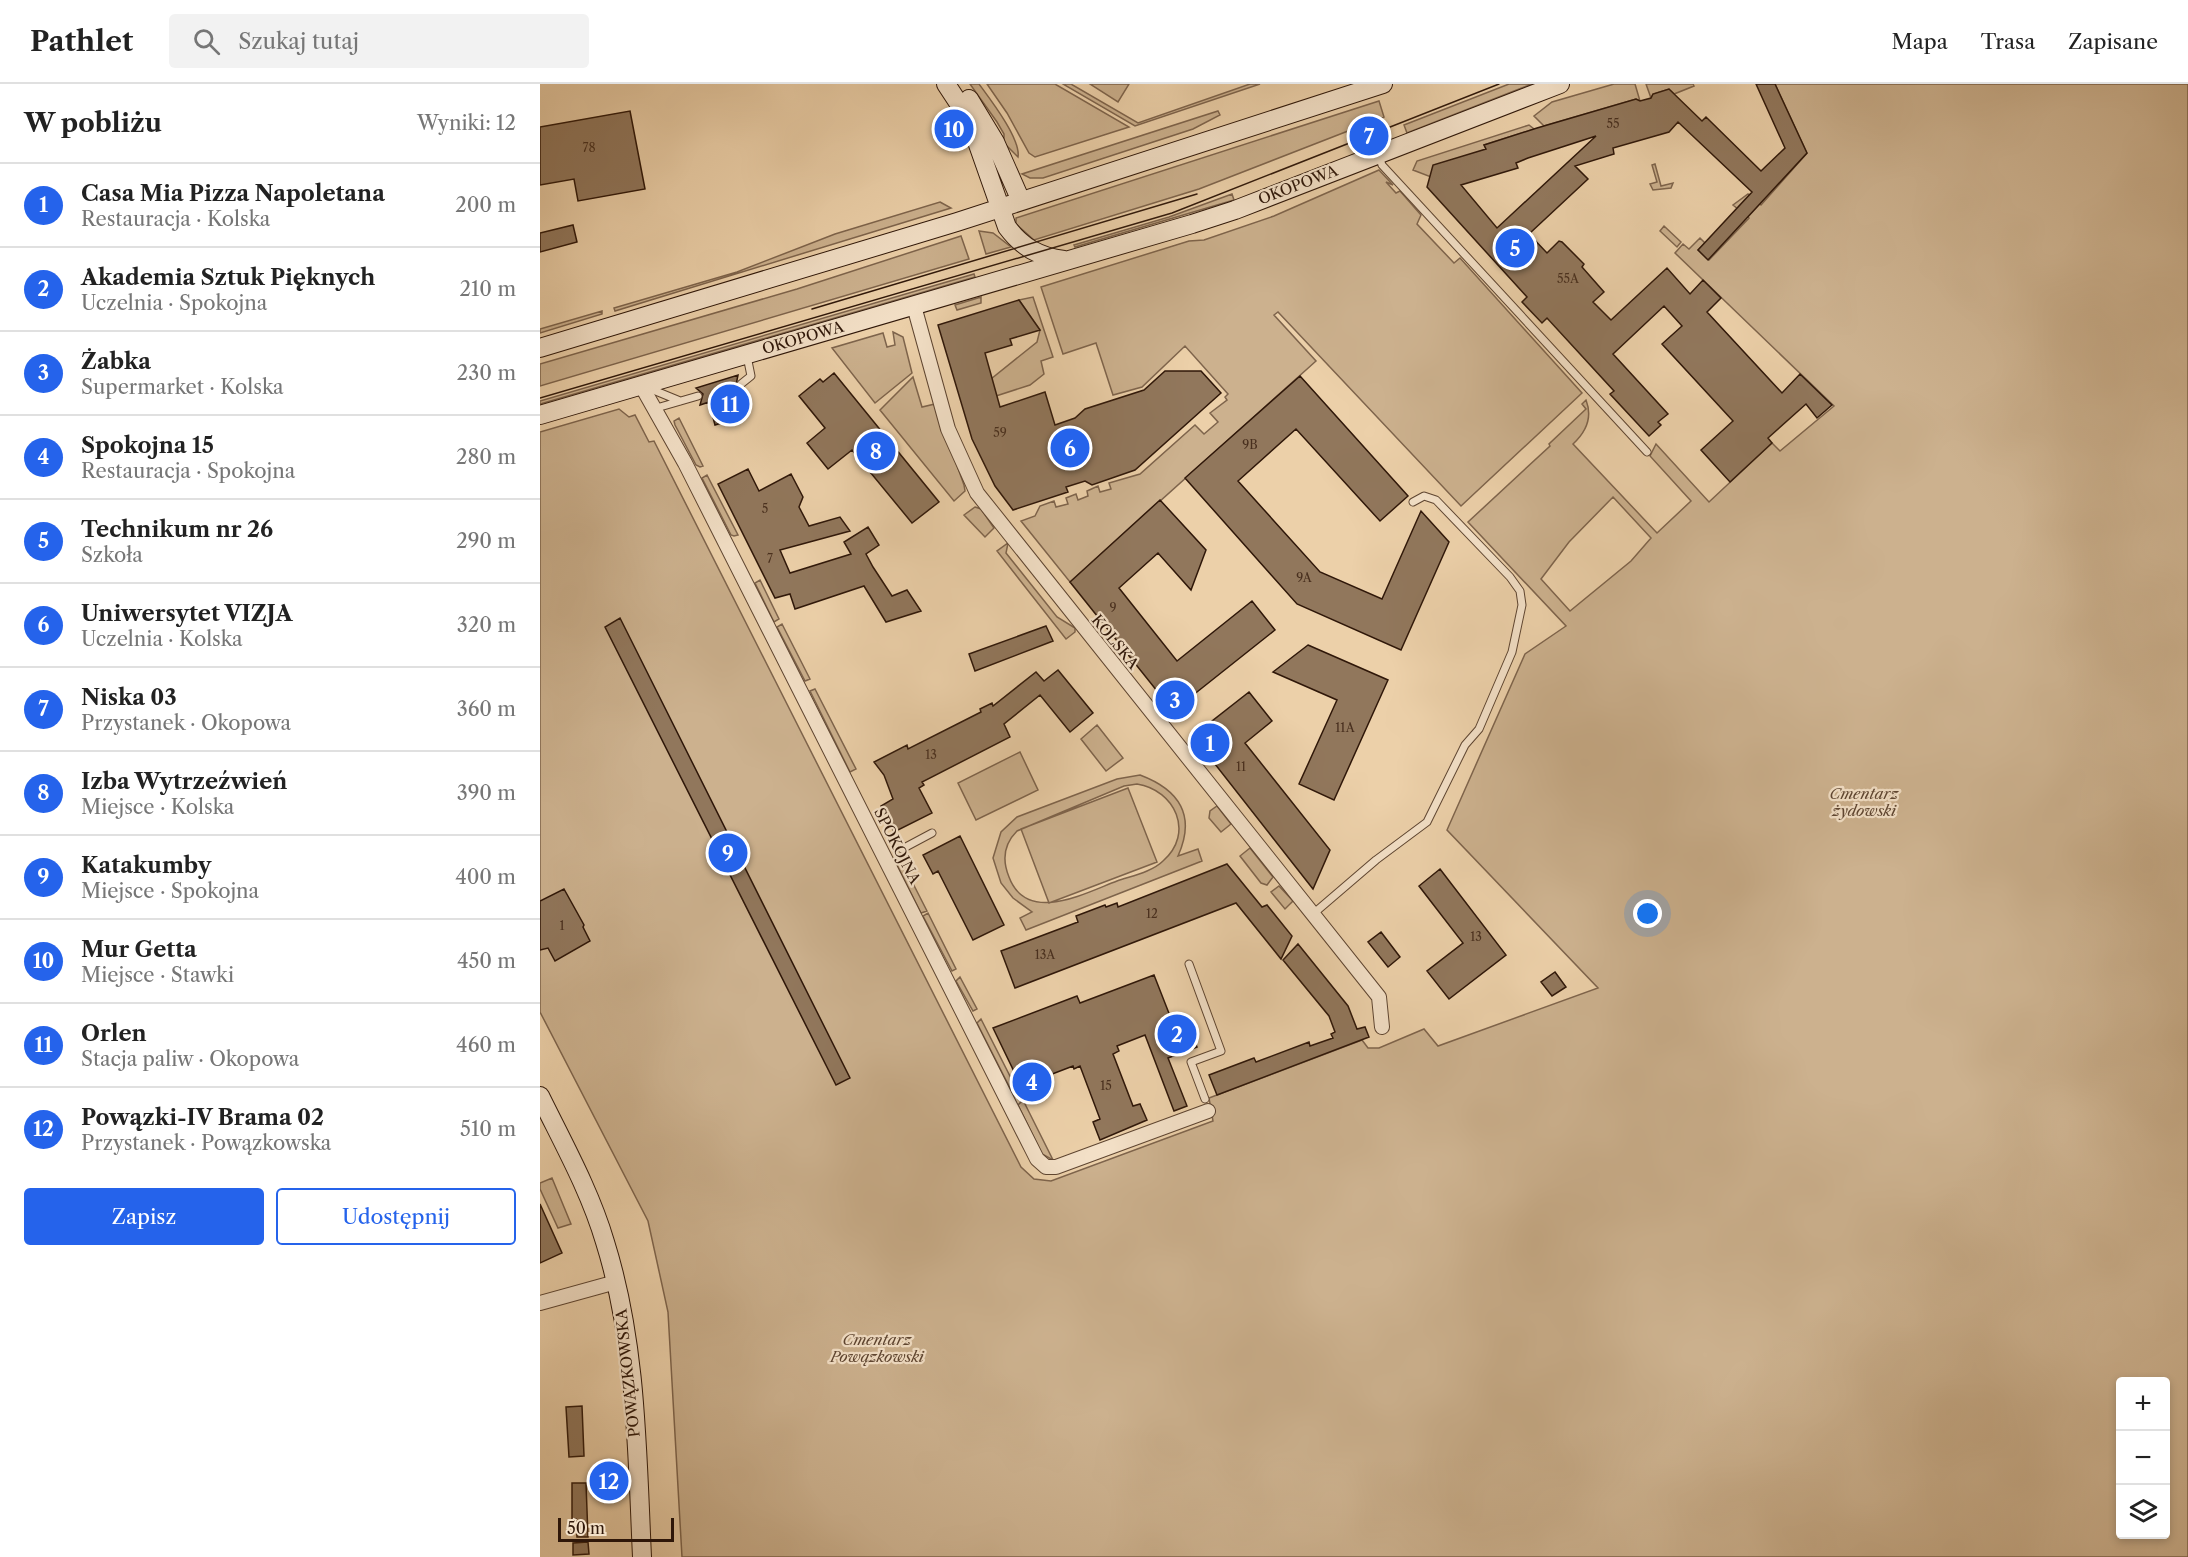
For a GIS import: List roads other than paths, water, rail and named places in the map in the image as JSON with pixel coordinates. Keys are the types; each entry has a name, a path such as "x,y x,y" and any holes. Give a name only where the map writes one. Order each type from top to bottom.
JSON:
{"main road":[{"path":"946,84 969,119 1007,226 1025,246 1048,258 1066,260"},
{"path":"954,84 980,115 1021,201"},
{"path":"540,348 999,208 1383,84"},
{"name":"OKOPOWA","path":"540,415 1236,210 1560,84"},
{"name":"POWĄZKOWSKA","path":"540,1096 588,1198 605,1240 616,1282 627,1333 632,1376 642,1557"}],"street":[{"name":"KOLSKA","path":"914,306 948,429 977,493 1379,997 1382,1027"},
{"name":"SPOKOJNA","path":"640,385 689,470 1037,1159 1046,1167 1056,1167 1207,1105"},
{"path":"540,1303 616,1282"}],"lane":[{"path":"1378,154 1382,165 1647,452"},
{"path":"741,384 751,376 746,354"},
{"path":"640,385 680,401"},
{"path":"653,409 698,396"},
{"path":"1313,914 1376,860 1427,822 1465,745 1479,729 1512,652 1522,605 1516,583 1436,500 1424,496 1413,502"},
{"path":"902,849 932,833"},
{"path":"1189,964 1221,1052 1191,1062 1207,1105"}],"tram line":[{"path":"540,398 1172,213 1499,84"},
{"path":"812,309 1197,194"}],"place":[{"name":"Mur Getta","path":"954,129"},
{"name":"Niska 03","path":"1369,136"},
{"name":"Technikum nr 26","path":"1515,248"},
{"name":"Orlen","path":"730,404"},
{"name":"Uniwersytet VIZJA","path":"1070,448"},
{"name":"Izba Wytrzeźwień","path":"876,451"},
{"name":"Żabka","path":"1175,700"},
{"name":"Casa Mia Pizza Napoletana","path":"1210,743"},
{"name":"Katakumby","path":"728,853"},
{"name":"Akademia Sztuk Pięknych","path":"1177,1034"},
{"name":"Spokojna 15","path":"1032,1082"},
{"name":"Powązki-IV Brama 02","path":"609,1481"}],"park label":[{"name":"Cmentarz żydowski","path":"1864,802"},
{"name":"Cmentarz Powązkowski","path":"877,1348"}]}
